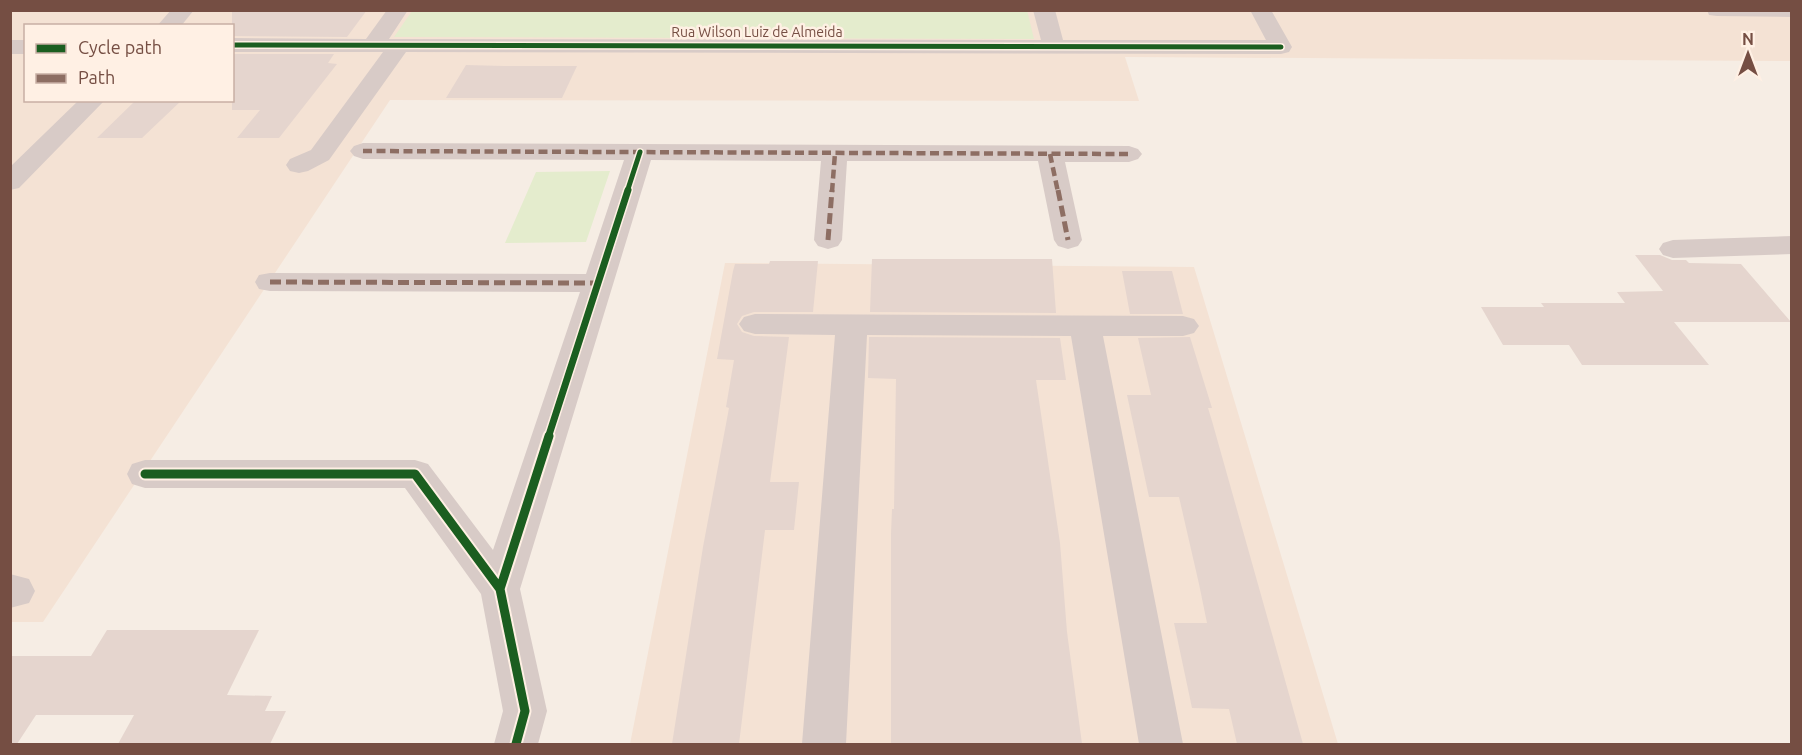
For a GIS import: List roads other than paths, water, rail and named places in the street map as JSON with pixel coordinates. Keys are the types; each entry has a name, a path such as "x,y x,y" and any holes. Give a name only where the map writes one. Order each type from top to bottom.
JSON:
{"street":[{"path":"170,24 184,10"},
{"path":"374,45 398,10"},
{"path":"1044,10 1054,46"},
{"name":"Rua Wilson Luiz de Almeida","path":"234,45 1281,47 1260,10"},
{"path":"1717,10 1791,11"},
{"path":"299,165 320,155 400,45"},
{"path":"10,182 91,102"},
{"path":"363,151 1129,154"},
{"path":"500,589 640,152"},
{"path":"828,240 835,153"},
{"path":"1050,154 1068,240"},
{"path":"1673,249 1791,245"},
{"path":"270,282 598,283"},
{"path":"755,324 1184,326"},
{"path":"824,744 852,324"},
{"path":"1085,325 1161,744"},
{"path":"145,474 415,474 500,589 525,711 516,744"}]}
